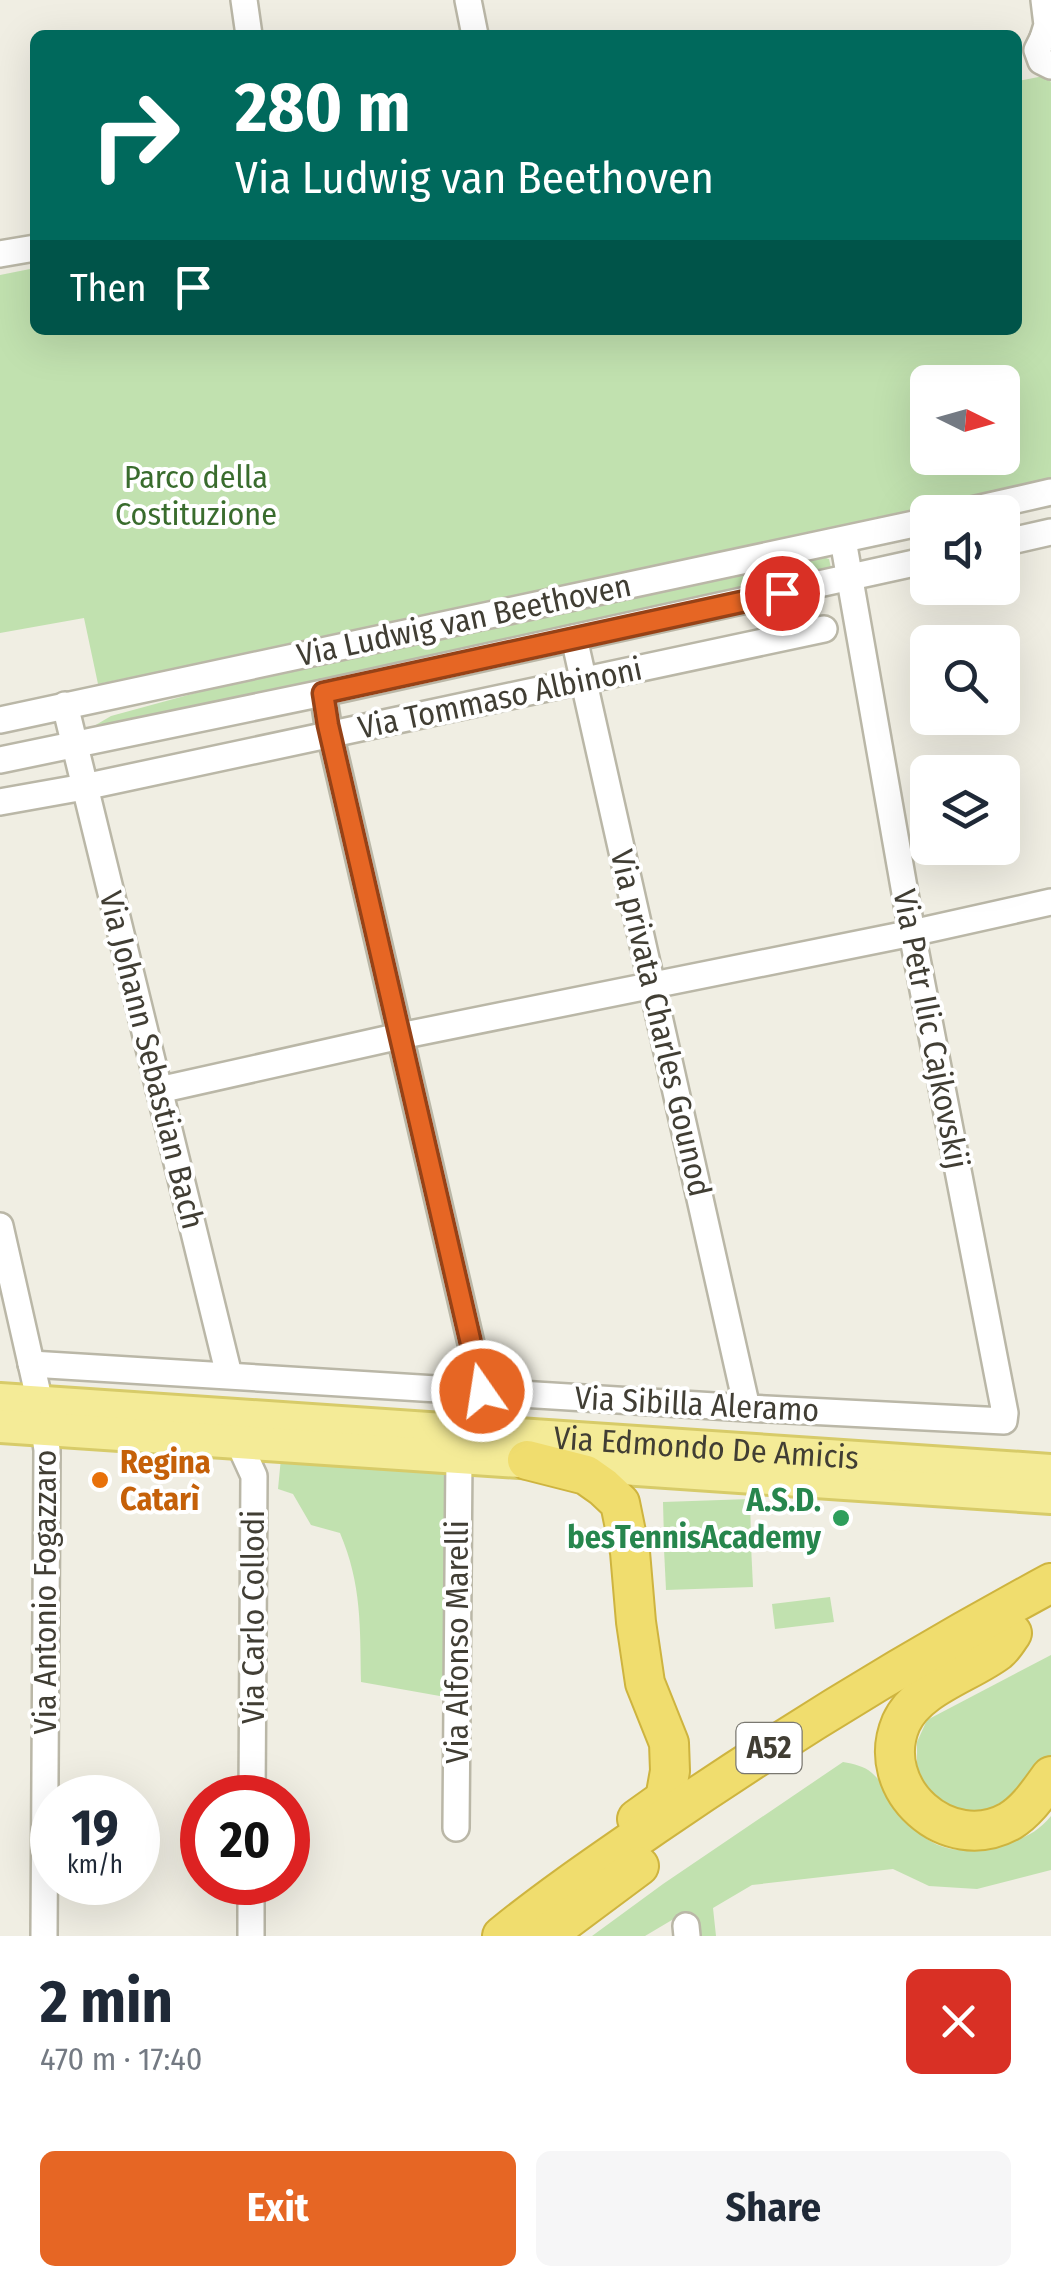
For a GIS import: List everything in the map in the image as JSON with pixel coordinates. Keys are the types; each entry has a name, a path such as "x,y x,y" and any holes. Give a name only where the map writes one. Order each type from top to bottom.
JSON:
{"highway":[{"path":"527,1460 586,1475 620,1503 630,1552 645,1683 669,1744 670,1770 665,1800 544,1886 542,1920"},
{"name":"A52","path":"542,1920 710,1787 833,1707 1051,1583"},
{"name":"A52","path":"502,1936 542,1920 664,1847 850,1723 1051,1612"},
{"path":"1012,1633 1000,1650 944,1682 911,1707 901,1723 894,1748 896,1771 904,1790 920,1810 939,1822 983,1830 1008,1822 1027,1808 1051,1776"}],"main road":[{"name":"Via Edmondo De Amicis","path":"0,1400 42,1415 238,1441 1051,1497"},
{"name":"Via Edmondo De Amicis","path":"0,1426 42,1415 1051,1471"}],"street":[{"path":"244,0 249,30"},
{"path":"468,0 474,30"},
{"path":"1040,51 1047,25 1044,0"},
{"path":"0,254 30,249"},
{"path":"1020,499 1051,492"},
{"name":"Via Ludwig van Beethoven","path":"0,720 910,525"},
{"path":"1020,539 1051,532"},
{"name":"Via Petr Ilic Cajkovskij","path":"843,540 1004,1420"},
{"name":"Via Ludwig van Beethoven","path":"0,760 910,564"},
{"name":"Via Tommaso Albinoni","path":"0,802 824,630"},
{"name":"Via privata Charles Gounod","path":"574,638 748,1408"},
{"path":"323,693 482,1391"},
{"name":"Via Johann Sebastian Bach","path":"65,704 230,1375"},
{"path":"159,1090 400,1036 1051,902"},
{"name":"Via Antonio Fogazzaro","path":"0,1226 47,1450 44,1936"},
{"name":"Via Sibilla Aleramo","path":"31,1364 1004,1420"},
{"name":"Via Carlo Collodi","path":"238,1441 254,1476 252,1775"},
{"name":"Via Alfonso Marelli","path":"456,1828 458,1456"},
{"path":"250,1936 251,1905"}],"green space":[{"name":"Parco della Costituzione","path":"1049,75 1051,480 982,495 910,495 910,511 98,684 84,618 0,633 0,275 30,269 30,335 1022,335 1022,80"},
{"path":"820,556 829,559 831,568 823,576 97,732 94,726 111,716 258,676"},
{"path":"281,1458 446,1469 453,1665 443,1666 443,1682 453,1683 451,1698 361,1682 358,1606 347,1552 340,1533 311,1525 293,1494 278,1489"},
{"path":"750,1499 751,1537 664,1540 663,1502"},
{"path":"751,1545 753,1587 666,1590 664,1549"},
{"path":"830,1597 834,1622 775,1629 772,1604"},
{"path":"1051,1655 1051,1756 1008,1812 962,1819 927,1791 917,1766 917,1742 927,1720"},
{"path":"843,1762 872,1773 921,1834 948,1848 970,1850 1013,1841 1027,1836 1051,1816 1051,1870 977,1889 929,1886 893,1869 752,1885 713,1908 716,1936 699,1936 693,1913 677,1917 645,1936 592,1936 663,1884"}],"place":[{"name":"Regina Catarì","path":"100,1480"},
{"name":"A.S.D. besTennisAcademy","path":"841,1518"}],"route":[{"path":"482,1391 323,693 782,593"}]}
